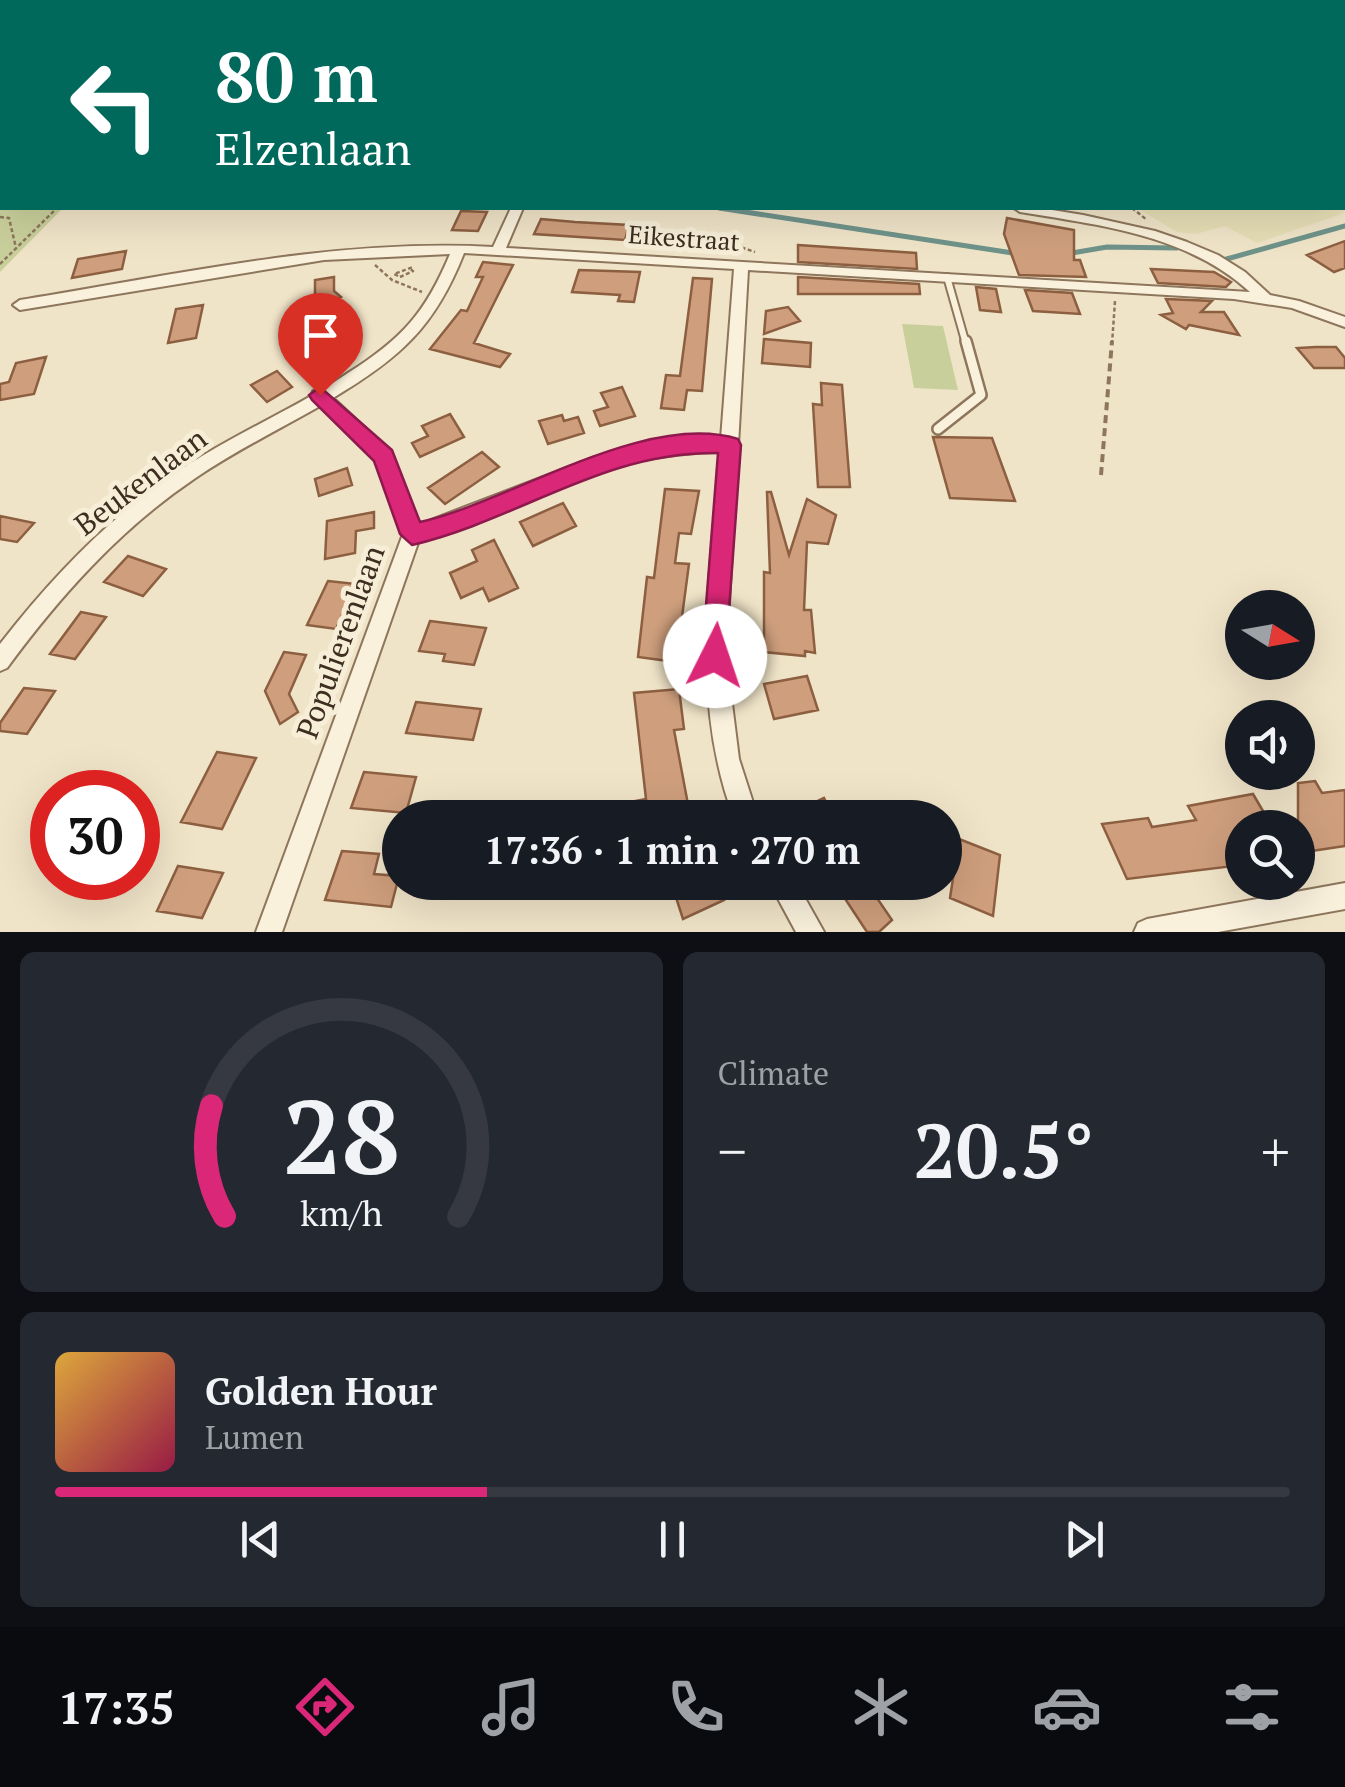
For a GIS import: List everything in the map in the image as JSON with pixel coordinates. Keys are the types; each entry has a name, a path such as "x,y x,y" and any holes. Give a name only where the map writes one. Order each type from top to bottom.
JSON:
{"street":[{"path":"499,249 515,210"},
{"path":"1031,210 1154,232 1245,280 1264,297"},
{"name":"Eikestraat","path":"20,305 369,252 459,248 1264,297 1345,322"},
{"name":"Beukenlaan","path":"0,661 41,604 93,552 186,474 370,366 416,327 437,297 459,248"},
{"path":"738,800 720,721 715,656 741,264"},
{"name":"Populierenlaan","path":"269,932 412,534 384,456 320,395"},
{"path":"412,534 448,526 576,470 674,444 730,445"},
{"path":"1147,932 1345,896"},
{"path":"791,900 811,932"}],"lane":[{"path":"938,429 981,394 947,277"}],"path":[{"path":"0,264 55,210"},
{"path":"0,217 8,218 16,248"},
{"path":"717,239 767,258 769,266"},
{"path":"369,252 378,269 392,280 437,297"},
{"path":"392,280 414,271 410,269"},
{"path":"1102,475 1116,286"}],"shaded area":[{"path":"1140,210 1345,210 1257,243 1225,226 1196,234 1177,232"}],"green space":[{"path":"0,210 61,210 0,272"},
{"path":"902,324 943,326 958,390 914,388"}],"building":[{"path":"461,211 487,212 478,231 452,230"},
{"path":"1007,218 1074,230 1074,260 1080,260 1086,277 1019,275 1004,234"},
{"path":"541,219 629,225 625,240 534,234"},
{"path":"1345,241 1345,268 1334,272 1307,255"},
{"path":"798,245 916,253 917,269 798,262"},
{"path":"126,251 122,269 72,278 78,259"},
{"path":"483,262 513,265 474,343 510,354 500,367 430,349 461,310 467,311 483,277 476,277"},
{"path":"1151,269 1214,272 1231,282 1226,287 1158,283"},
{"path":"579,270 640,272 634,302 618,301 620,295 572,292"},
{"path":"334,277 334,291 341,297 323,306 315,298 315,280"},
{"path":"798,277 919,284 920,294 798,294"},
{"path":"693,278 712,279 702,391 687,390 684,410 661,408 666,375 680,376"},
{"path":"976,287 996,289 1001,312 980,310"},
{"path":"1025,290 1072,293 1080,314 1033,311"},
{"path":"1166,299 1212,301 1201,312 1224,312 1239,335 1189,325 1186,329 1161,315 1173,313"},
{"path":"203,305 196,338 168,343 176,309"},
{"path":"788,307 800,321 764,334 766,311"},
{"path":"764,339 811,343 810,367 762,363"},
{"path":"1336,347 1345,358 1345,368 1314,368 1297,348"},
{"path":"333,349 345,359 315,376 304,366"},
{"path":"46,357 34,394 0,400 0,384 9,382 16,363"},
{"path":"277,371 292,387 267,402 251,385"},
{"path":"821,383 842,385 850,487 818,487 813,404 822,405"},
{"path":"622,387 635,416 600,426 594,411 608,407 601,393"},
{"path":"450,414 464,437 420,457 412,443 428,436 422,426"},
{"path":"562,415 564,421 578,417 584,433 548,444 539,421"},
{"path":"933,437 992,438 1015,501 950,498"},
{"path":"482,452 499,467 445,504 428,488"},
{"path":"347,468 352,485 319,496 315,479"},
{"path":"665,489 699,491 691,534 679,533 675,563 689,564 676,662 638,657 647,577 654,578"},
{"path":"767,492 771,492 789,555 807,499 836,515 828,544 807,542 804,610 811,610 815,653 805,651 805,656 764,652 764,572 770,573"},
{"path":"563,503 576,526 533,546 520,522"},
{"path":"374,512 374,528 356,531 355,553 325,559 327,521"},
{"path":"0,516 34,523 17,542 0,539"},
{"path":"494,540 518,588 489,601 483,588 461,598 450,573 477,561 472,550"},
{"path":"128,556 166,569 143,596 104,582"},
{"path":"328,581 356,584 336,629 307,625"},
{"path":"81,612 106,617 75,659 50,654"},
{"path":"430,621 486,628 474,665 443,661 445,654 419,651"},
{"path":"284,652 306,655 289,694 298,712 280,724 265,691"},
{"path":"807,676 818,710 774,719 764,684"},
{"path":"24,688 55,691 27,734 0,731 0,723"},
{"path":"679,689 684,729 674,730 687,800 641,800 646,799 634,693"},
{"path":"416,702 481,709 473,740 406,733"},
{"path":"217,752 256,758 222,829 181,822"},
{"path":"364,772 416,777 410,800 382,800 382,811 351,808"},
{"path":"1315,781 1322,793 1345,790 1345,846 1315,850 1315,810 1298,810 1298,790 1315,790"},
{"path":"1253,794 1262,810 1225,810 1225,867 1127,879 1102,824 1148,818 1152,827 1196,820 1188,806"},
{"path":"962,840 1000,855 993,916 955,900 962,900"},
{"path":"342,851 379,854 374,874 382,875 382,900 393,900 391,907 325,900"},
{"path":"178,866 223,873 202,918 157,911"},
{"path":"677,900 724,900 683,919"},
{"path":"846,900 878,900 892,920 879,932 867,932"}],"waterway":[{"path":"732,210 1019,254"},
{"path":"1223,260 1345,226"},
{"path":"1066,254 1107,247 1177,248"}],"route":[{"path":"320,395 384,456 412,534 448,526 576,470 674,444 730,445 715,656"}]}
